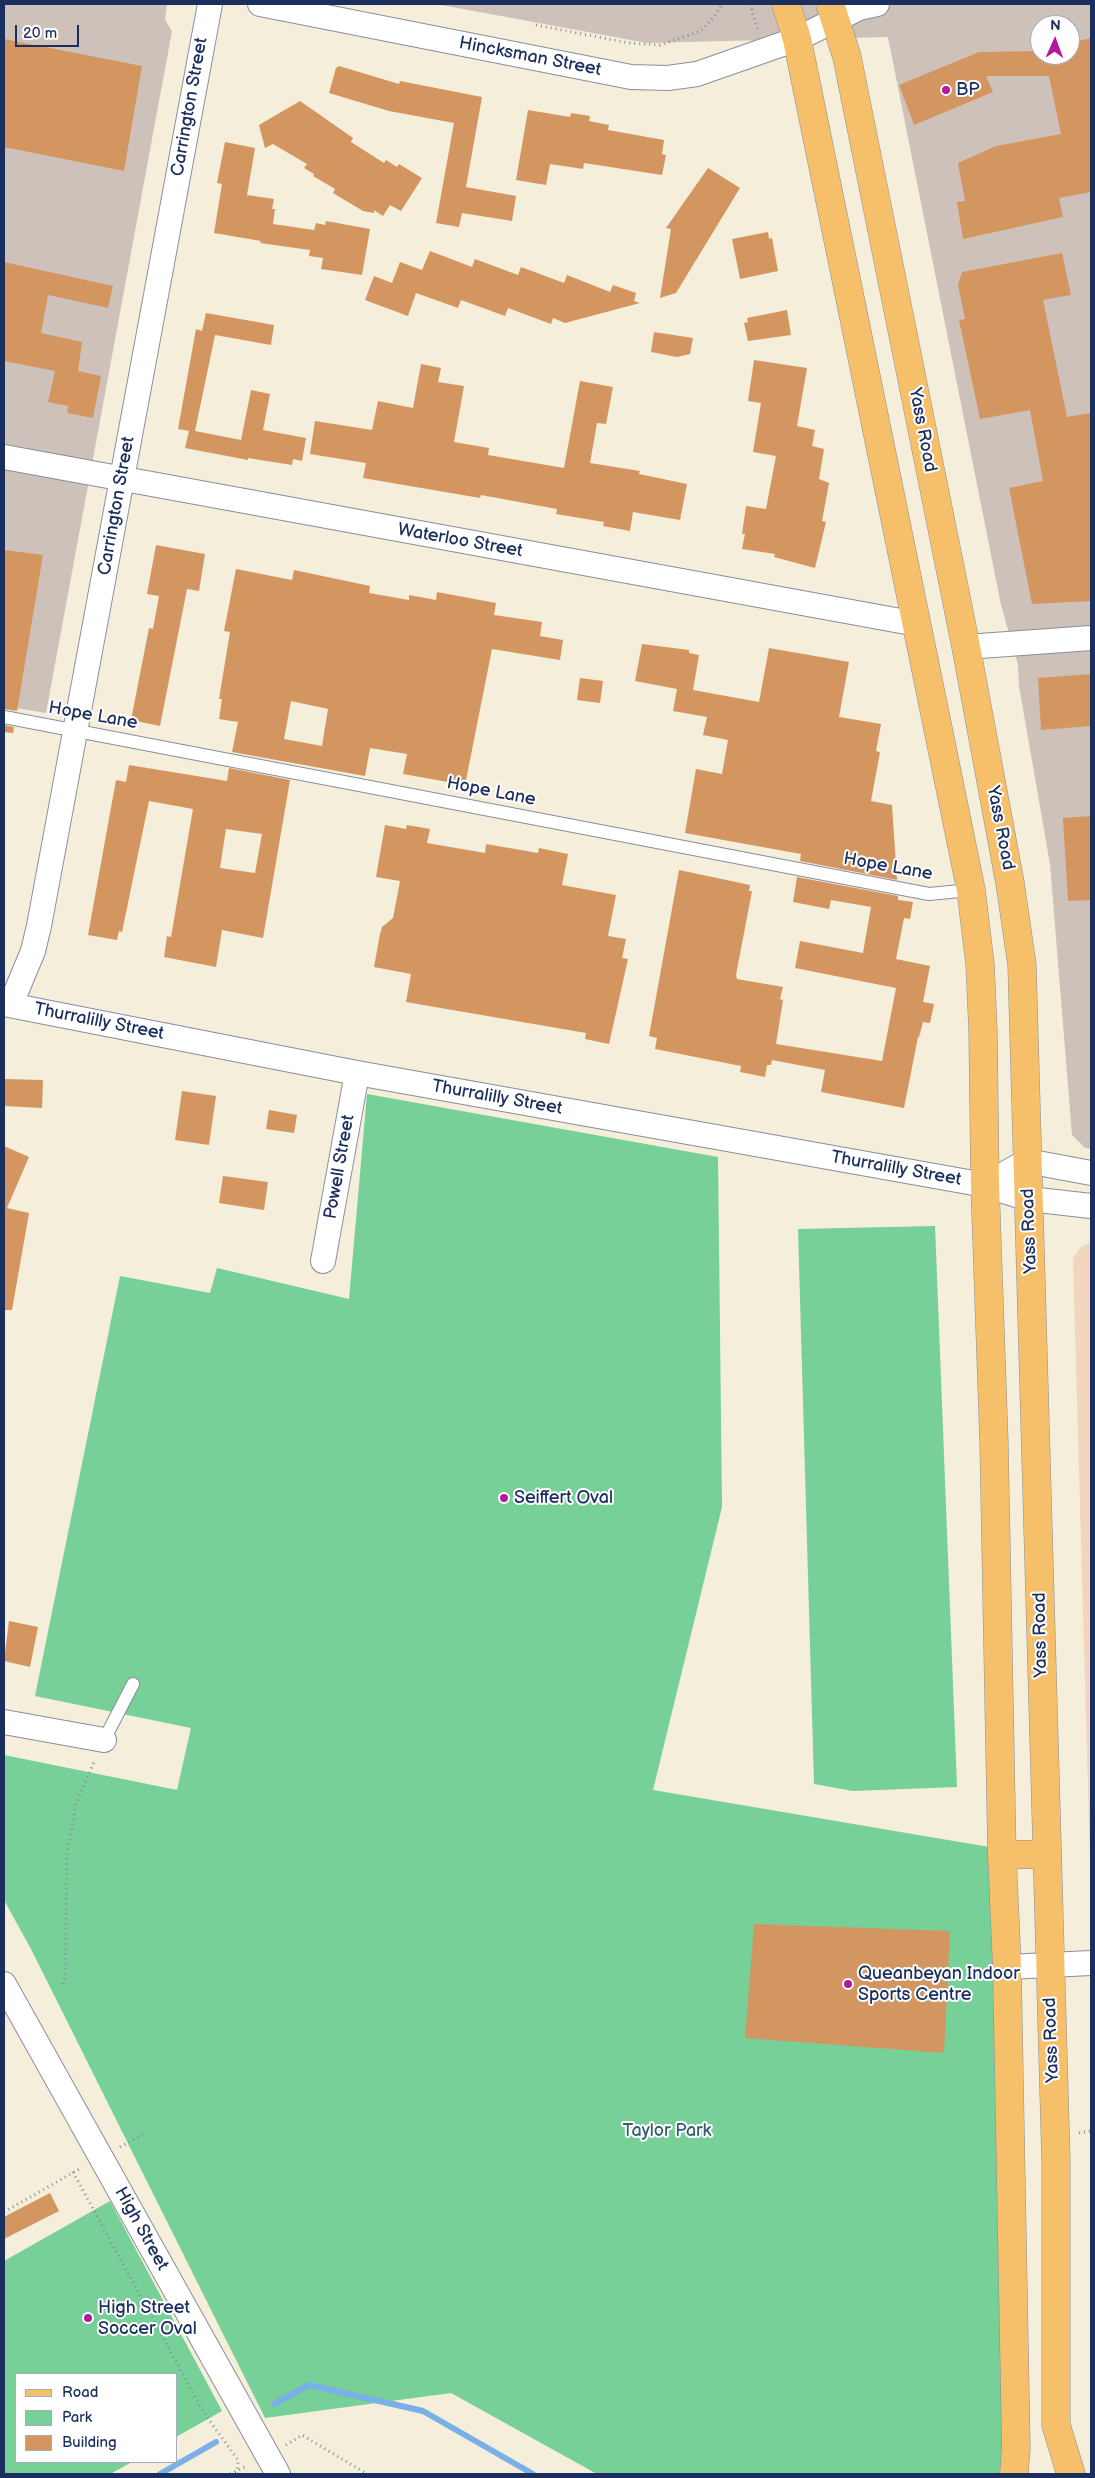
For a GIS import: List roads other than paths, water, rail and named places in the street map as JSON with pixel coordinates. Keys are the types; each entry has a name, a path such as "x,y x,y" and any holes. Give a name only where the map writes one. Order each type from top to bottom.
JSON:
{"main road":[{"path":"786,4 797,39 971,890 980,964 986,1119 985,1185 994,1443 1002,1855 1007,1967 1016,2448 1014,2474"},
{"name":"Yass Road","path":"832,11 849,66 966,647 1018,928 1024,1000 1023,1077 1029,1199 1056,2162 1056,2425 1071,2474"},
{"path":"917,624 966,647"},
{"path":"1002,1855 1046,1854"}],"street":[{"name":"Carrington Street","path":"6,1002 33,951 38,933 210,4"},
{"name":"Hincksman Street","path":"260,4 631,77 668,78 697,74 797,39 832,11 877,4"},
{"name":"Waterloo Street","path":"4,457 917,624"},
{"path":"966,647 1091,638"},
{"name":"Thurralilly Street","path":"6,1002 357,1073 985,1185 1029,1199 1091,1206"},
{"name":"Powell Street","path":"323,1261 357,1073"},
{"path":"1027,1161 1091,1173"},
{"name":"Thurralilly Street","path":"985,1185 1027,1161"},
{"path":"4,1722 104,1740"},
{"path":"1007,1967 1091,1963"},
{"name":"High Street","path":"4,1984 272,2464"}],"lane":[{"name":"Hope Lane","path":"4,717 929,894 971,890"},
{"path":"104,1740 133,1684"}],"waterway":[{"path":"274,2404 309,2385 423,2411 533,2474"},
{"path":"160,2474 216,2442"}],"place":[{"name":"BP","path":"946,90"},
{"name":"Seiffert Oval","path":"504,1498"},
{"name":"Queanbeyan Indoor Sports Centre","path":"848,1984"},
{"name":"High Street Soccer Oval","path":"88,2318"}],"park label":[{"name":"Taylor Park","path":"667,2131"}]}
